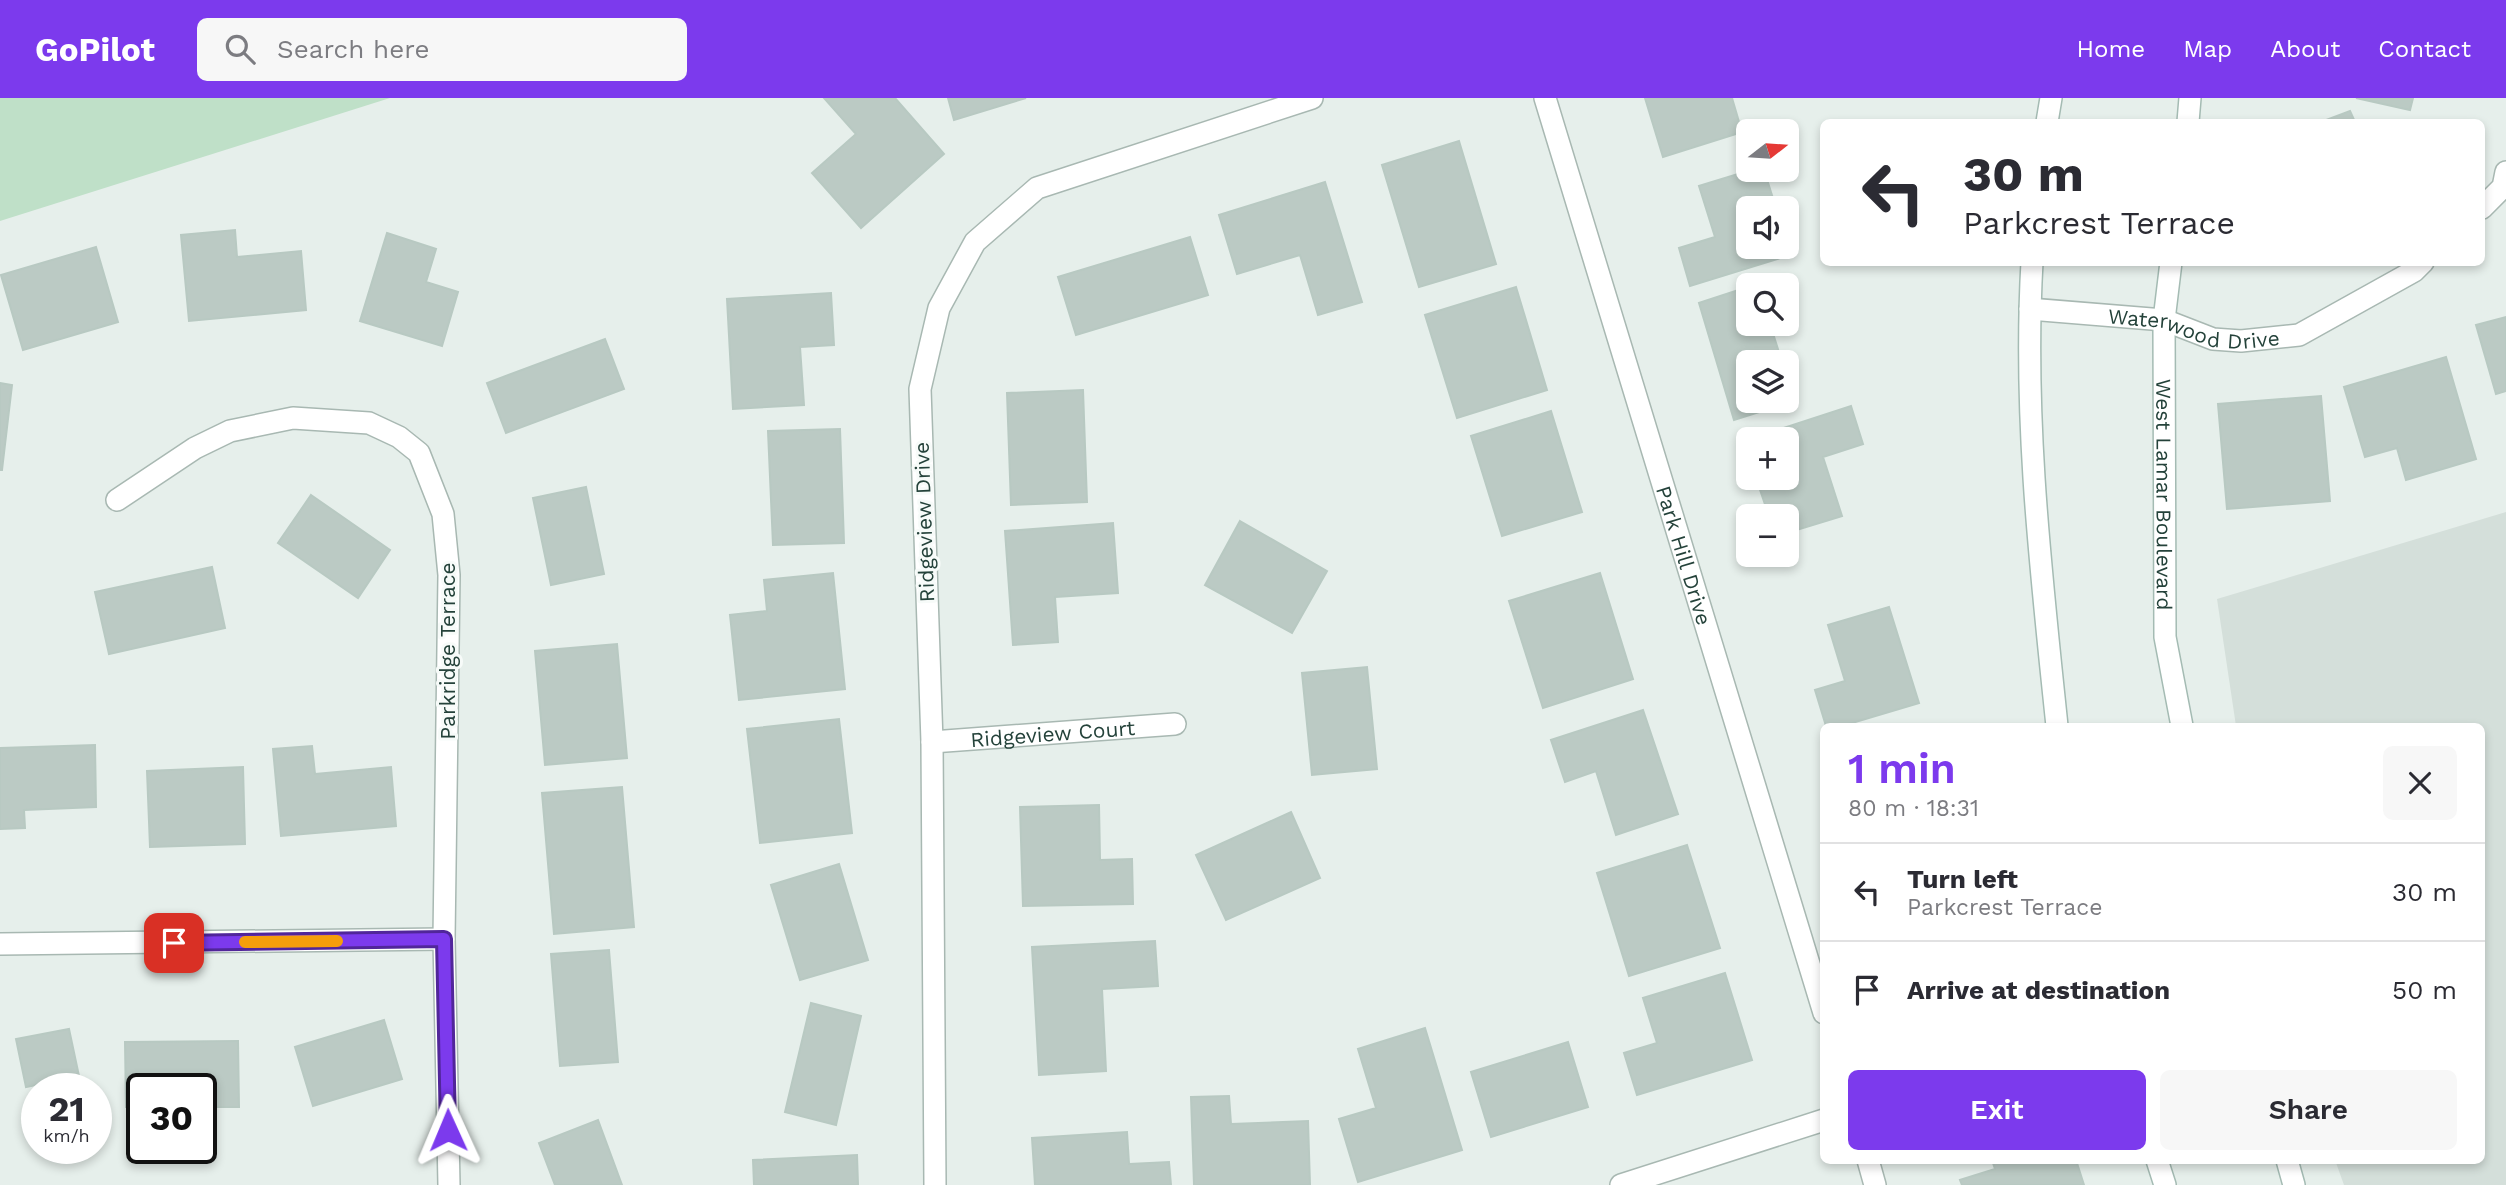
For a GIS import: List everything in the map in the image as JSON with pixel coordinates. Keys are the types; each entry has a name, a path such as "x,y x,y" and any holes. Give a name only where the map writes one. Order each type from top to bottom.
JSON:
{"street":[{"name":"Ridgeview Drive","path":"935,1185 932,742 920,389 939,308 975,242 1037,188 1312,98"},
{"name":"Park Hill Drive","path":"1545,98 1820,1000"},
{"path":"2048,119 2051,98"},
{"path":"2188,119 2190,98"},
{"path":"2485,205 2505,182"},
{"path":"2032,266 2029,309 2034,508 2057,723"},
{"name":"West Lamar Boulevard","path":"2171,266 2164,320 2165,637 2181,723"},
{"name":"Waterwood Drive","path":"2029,309 2164,320 2213,339 2241,341 2299,335 2419,266"},
{"name":"Parkridge Terrace","path":"117,500 195,448 230,431 293,418 369,423 400,437 419,453 443,514 449,575 444,939 449,1185"},
{"name":"Ridgeview Court","path":"932,742 1175,724"},
{"path":"0,944 444,939"},
{"path":"1620,1185 1820,1121"},
{"path":"1869,1164 1875,1185"},
{"path":"2158,1164 2165,1185"},
{"path":"2288,1164 2294,1185"}],"shaded area":[{"path":"2506,512 2506,1185 2344,1185 2336,1164 2485,1164 2485,723 2236,723 2217,599"}],"green space":[{"path":"0,98 390,98 0,221"}],"building":[{"path":"824,98 895,98 944,154 861,228 812,173 856,134"},
{"path":"948,98 1026,98 954,120"},
{"path":"1645,98 1732,98 1738,119 1736,119 1736,134 1663,157"},
{"path":"2356,98 2413,98 2410,110"},
{"path":"2350,111 2354,119 2329,119"},
{"path":"1459,141 1496,264 1419,287 1382,165"},
{"path":"1736,175 1736,182 1768,182 1772,196 1736,196 1736,259 1777,259 1690,286 1679,248 1715,237 1699,186"},
{"path":"1325,182 1362,302 1318,315 1300,255 1237,274 1219,215"},
{"path":"235,230 237,257 301,251 306,310 189,321 181,235"},
{"path":"387,233 436,249 426,282 458,292 442,346 360,321"},
{"path":"1190,237 1208,295 1076,335 1058,277"},
{"path":"96,247 118,322 23,350 1,275"},
{"path":"1516,287 1547,390 1457,418 1425,315"},
{"path":"1736,291 1736,336 1774,336 1778,350 1736,350 1736,413 1756,413 1734,420 1699,303"},
{"path":"831,293 834,345 800,347 804,405 733,409 727,299"},
{"path":"2506,317 2506,391 2496,394 2476,325"},
{"path":"605,339 624,389 506,433 487,383"},
{"path":"2446,357 2476,459 2406,480 2397,448 2365,457 2344,387"},
{"path":"0,383 12,385 2,470 0,470"},
{"path":"1083,390 1087,502 1011,505 1007,393"},
{"path":"2321,396 2330,501 2227,509 2218,404"},
{"path":"1851,406 1863,444 1823,457 1842,516 1799,529 1799,504 1765,504 1760,490 1799,490 1799,427 1787,427"},
{"path":"1551,411 1582,512 1502,536 1471,436"},
{"path":"840,429 844,543 773,545 768,431"},
{"path":"586,487 604,574 551,585 533,498"},
{"path":"311,495 390,550 358,598 278,543"},
{"path":"1240,521 1327,571 1292,633 1205,585"},
{"path":"1113,523 1118,593 1055,597 1058,642 1013,645 1005,531"},
{"path":"212,567 225,628 109,654 95,592"},
{"path":"833,573 845,689 739,700 730,615 767,611 764,580"},
{"path":"1600,573 1633,679 1543,708 1509,601"},
{"path":"1889,607 1919,703 1852,723 1825,723 1815,690 1845,681 1828,625"},
{"path":"617,644 627,758 545,765 535,651"},
{"path":"1367,667 1377,769 1312,775 1302,673"},
{"path":"1643,710 1678,814 1616,835 1596,771 1565,782 1551,740"},
{"path":"839,719 852,833 760,843 747,729"},
{"path":"95,745 96,807 24,810 25,828 0,829 0,748"},
{"path":"312,746 315,774 391,767 396,826 281,836 273,749"},
{"path":"243,767 245,844 150,847 147,771"},
{"path":"622,787 634,927 554,934 542,793"},
{"path":"1099,805 1100,860 1132,859 1133,904 1023,906 1020,807"},
{"path":"1291,812 1320,878 1226,920 1196,855"},
{"path":"1687,845 1720,948 1629,976 1597,873"},
{"path":"839,864 868,960 800,980 771,885"},
{"path":"1155,941 1158,986 1102,989 1106,1071 1039,1075 1032,947"},
{"path":"609,950 618,1062 560,1066 551,954"},
{"path":"1725,973 1752,1060 1637,1095 1624,1053 1657,1043 1643,998"},
{"path":"811,1003 861,1016 836,1125 785,1112"},
{"path":"384,1020 402,1079 313,1106 295,1047"},
{"path":"1425,1028 1462,1150 1358,1182 1339,1119 1376,1108 1358,1049"},
{"path":"69,1029 78,1073 23,1073 16,1039"},
{"path":"238,1041 239,1107 217,1107 217,1073 126,1073 126,1107 125,1042"},
{"path":"1568,1042 1588,1107 1491,1137 1471,1072"},
{"path":"1229,1096 1231,1124 1308,1121 1310,1185 1194,1185 1191,1097"},
{"path":"598,1120 622,1185 555,1185 539,1143"},
{"path":"1127,1132 1129,1164 1169,1162 1171,1185 1035,1185 1032,1138"},
{"path":"857,1155 858,1185 754,1185 753,1160"},
{"path":"1993,1164 2077,1164 2084,1185 1962,1185 1960,1180 1995,1169"}],"slow traffic":[{"path":"245,942 337,941"}],"route":[{"path":"174,943 444,939 448,1130"}]}
